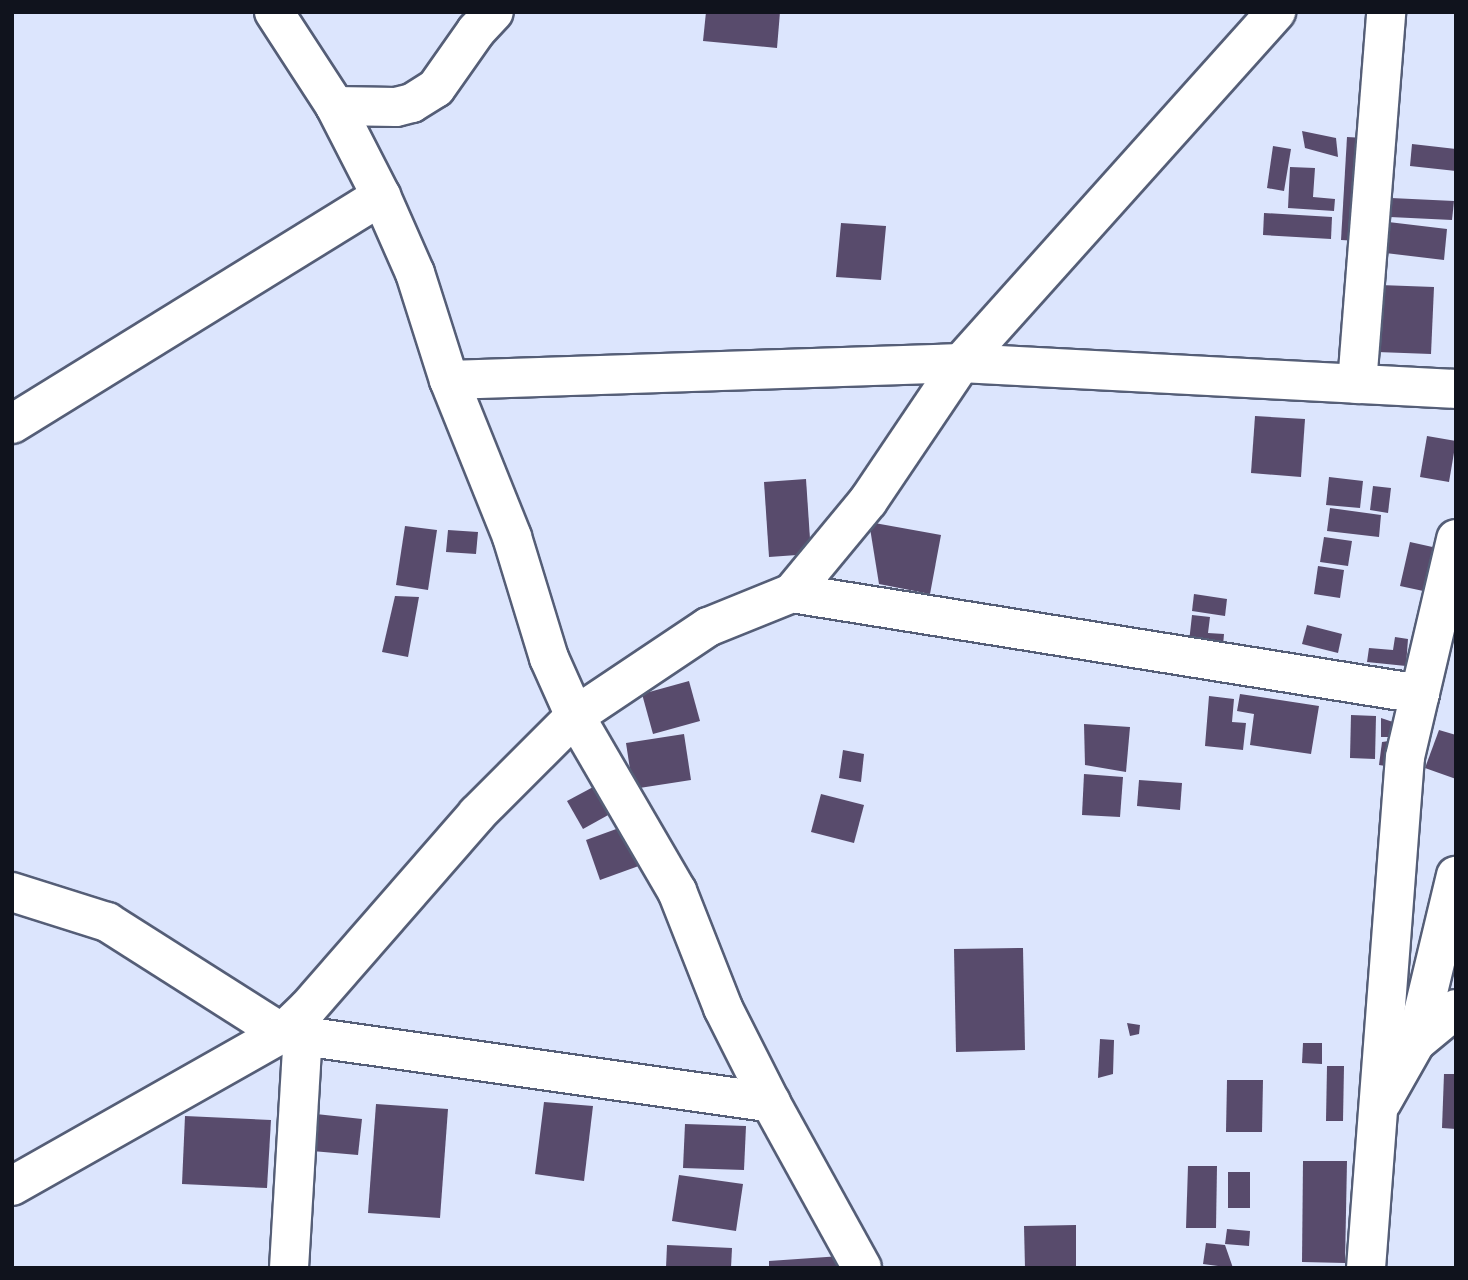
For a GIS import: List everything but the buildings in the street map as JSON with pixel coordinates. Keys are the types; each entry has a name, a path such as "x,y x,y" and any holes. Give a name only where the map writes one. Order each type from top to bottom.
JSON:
{"street":[{"path":"274,12 335,106 381,196 415,272 449,380 512,537 549,658 575,716 677,891 723,1008 771,1103 862,1268"},
{"path":"335,106 396,107 412,103 436,88 476,31 494,12"},
{"path":"289,1268 293,1034 308,1008 477,814 575,716 708,627 792,593 867,501 961,363 1276,12"},
{"path":"1357,384 1386,12"},
{"path":"12,424 381,196"},
{"path":"449,380 961,363 1456,389"},
{"path":"1366,1268 1405,757 1456,539"},
{"path":"792,593 1420,694"},
{"path":"1376,1113 1416,1042 1456,876"},
{"path":"12,892 107,922 293,1034 771,1103"},
{"path":"1416,1042 1456,1009"},
{"path":"12,1186 293,1034"}]}
